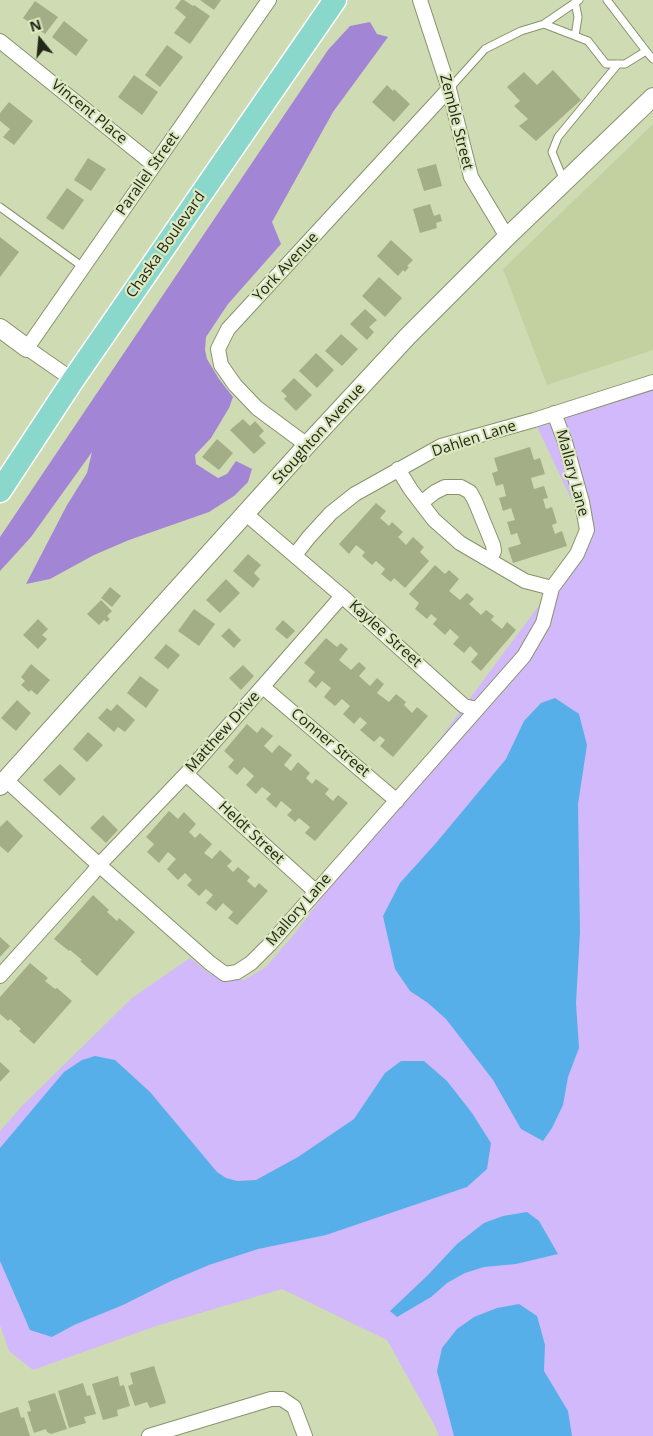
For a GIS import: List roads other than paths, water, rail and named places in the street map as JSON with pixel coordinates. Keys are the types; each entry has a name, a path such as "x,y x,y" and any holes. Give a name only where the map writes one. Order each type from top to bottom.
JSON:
{"main road":[{"name":"Chaska Boulevard","path":"0,491 73,380 335,0"}],"street":[{"name":"Parallel Street","path":"27,348 269,0"},
{"name":"Zemble Street","path":"420,0 450,89 471,177 507,237"},
{"name":"Vincent Place","path":"0,41 154,165"},
{"name":"York Avenue","path":"307,445 257,408 235,385 221,365 218,349 228,329 450,89"},
{"name":"Stoughton Avenue","path":"3,783 307,445 408,336 507,237 653,97"},
{"path":"0,328 73,380"},
{"name":"Dahlen Lane","path":"295,554 331,513 355,494 441,446 653,382"},
{"name":"Mallary Lane","path":"477,709 524,656 543,623 552,588 577,554 586,530 582,502 565,442 554,413"},
{"path":"398,469 434,520 460,543 524,581 552,588"},
{"path":"421,503 445,487 461,487 470,492 479,508 493,545 494,550 490,560"},
{"name":"Kaylee Street","path":"246,514 295,554 464,706 477,709"},
{"name":"Matthew Drive","path":"0,976 99,865 186,774 342,596"},
{"name":"Conner Street","path":"264,687 397,801"},
{"name":"Mallory Lane","path":"99,865 210,963 225,974 237,972 251,963 270,944 477,709"},
{"name":"Heldt Street","path":"186,774 315,891"},
{"path":"3,783 99,865"},
{"path":"149,1436 271,1399 282,1399 294,1407 304,1436"}],"lane":[{"path":"607,0 653,59"},
{"path":"450,89 485,50 521,31 544,24 577,1"},
{"path":"575,36 578,17 577,1"},
{"path":"544,24 588,41 606,64 625,64 646,51"},
{"path":"564,182 552,152 558,137 618,64"},
{"path":"0,207 83,267"}],"water":[{"path":"555,698 579,714 587,745 578,804 580,932 576,1003 579,1048 568,1077 563,1105 552,1128 543,1141 521,1129 493,1080 446,1019 428,1003 410,991 395,969 383,916 400,883 506,759 524,721 541,703"},
{"path":"95,1056 115,1060 150,1092 217,1172 226,1178 237,1181 256,1180 298,1157 354,1119 385,1073 401,1061 424,1061 447,1081 472,1113 491,1143 487,1169 467,1187 326,1235 258,1249 209,1265 171,1281 123,1305 74,1325 52,1337 30,1330 0,1261 0,1148 64,1072 82,1060"},
{"path":"527,1212 539,1221 558,1254 516,1264 484,1267 465,1273 447,1283 431,1297 397,1317 390,1311 457,1244 484,1223 503,1216"},
{"path":"519,1304 537,1316 545,1345 544,1371 568,1411 572,1436 454,1436 437,1371 442,1348 457,1329 474,1317 497,1308"}]}
